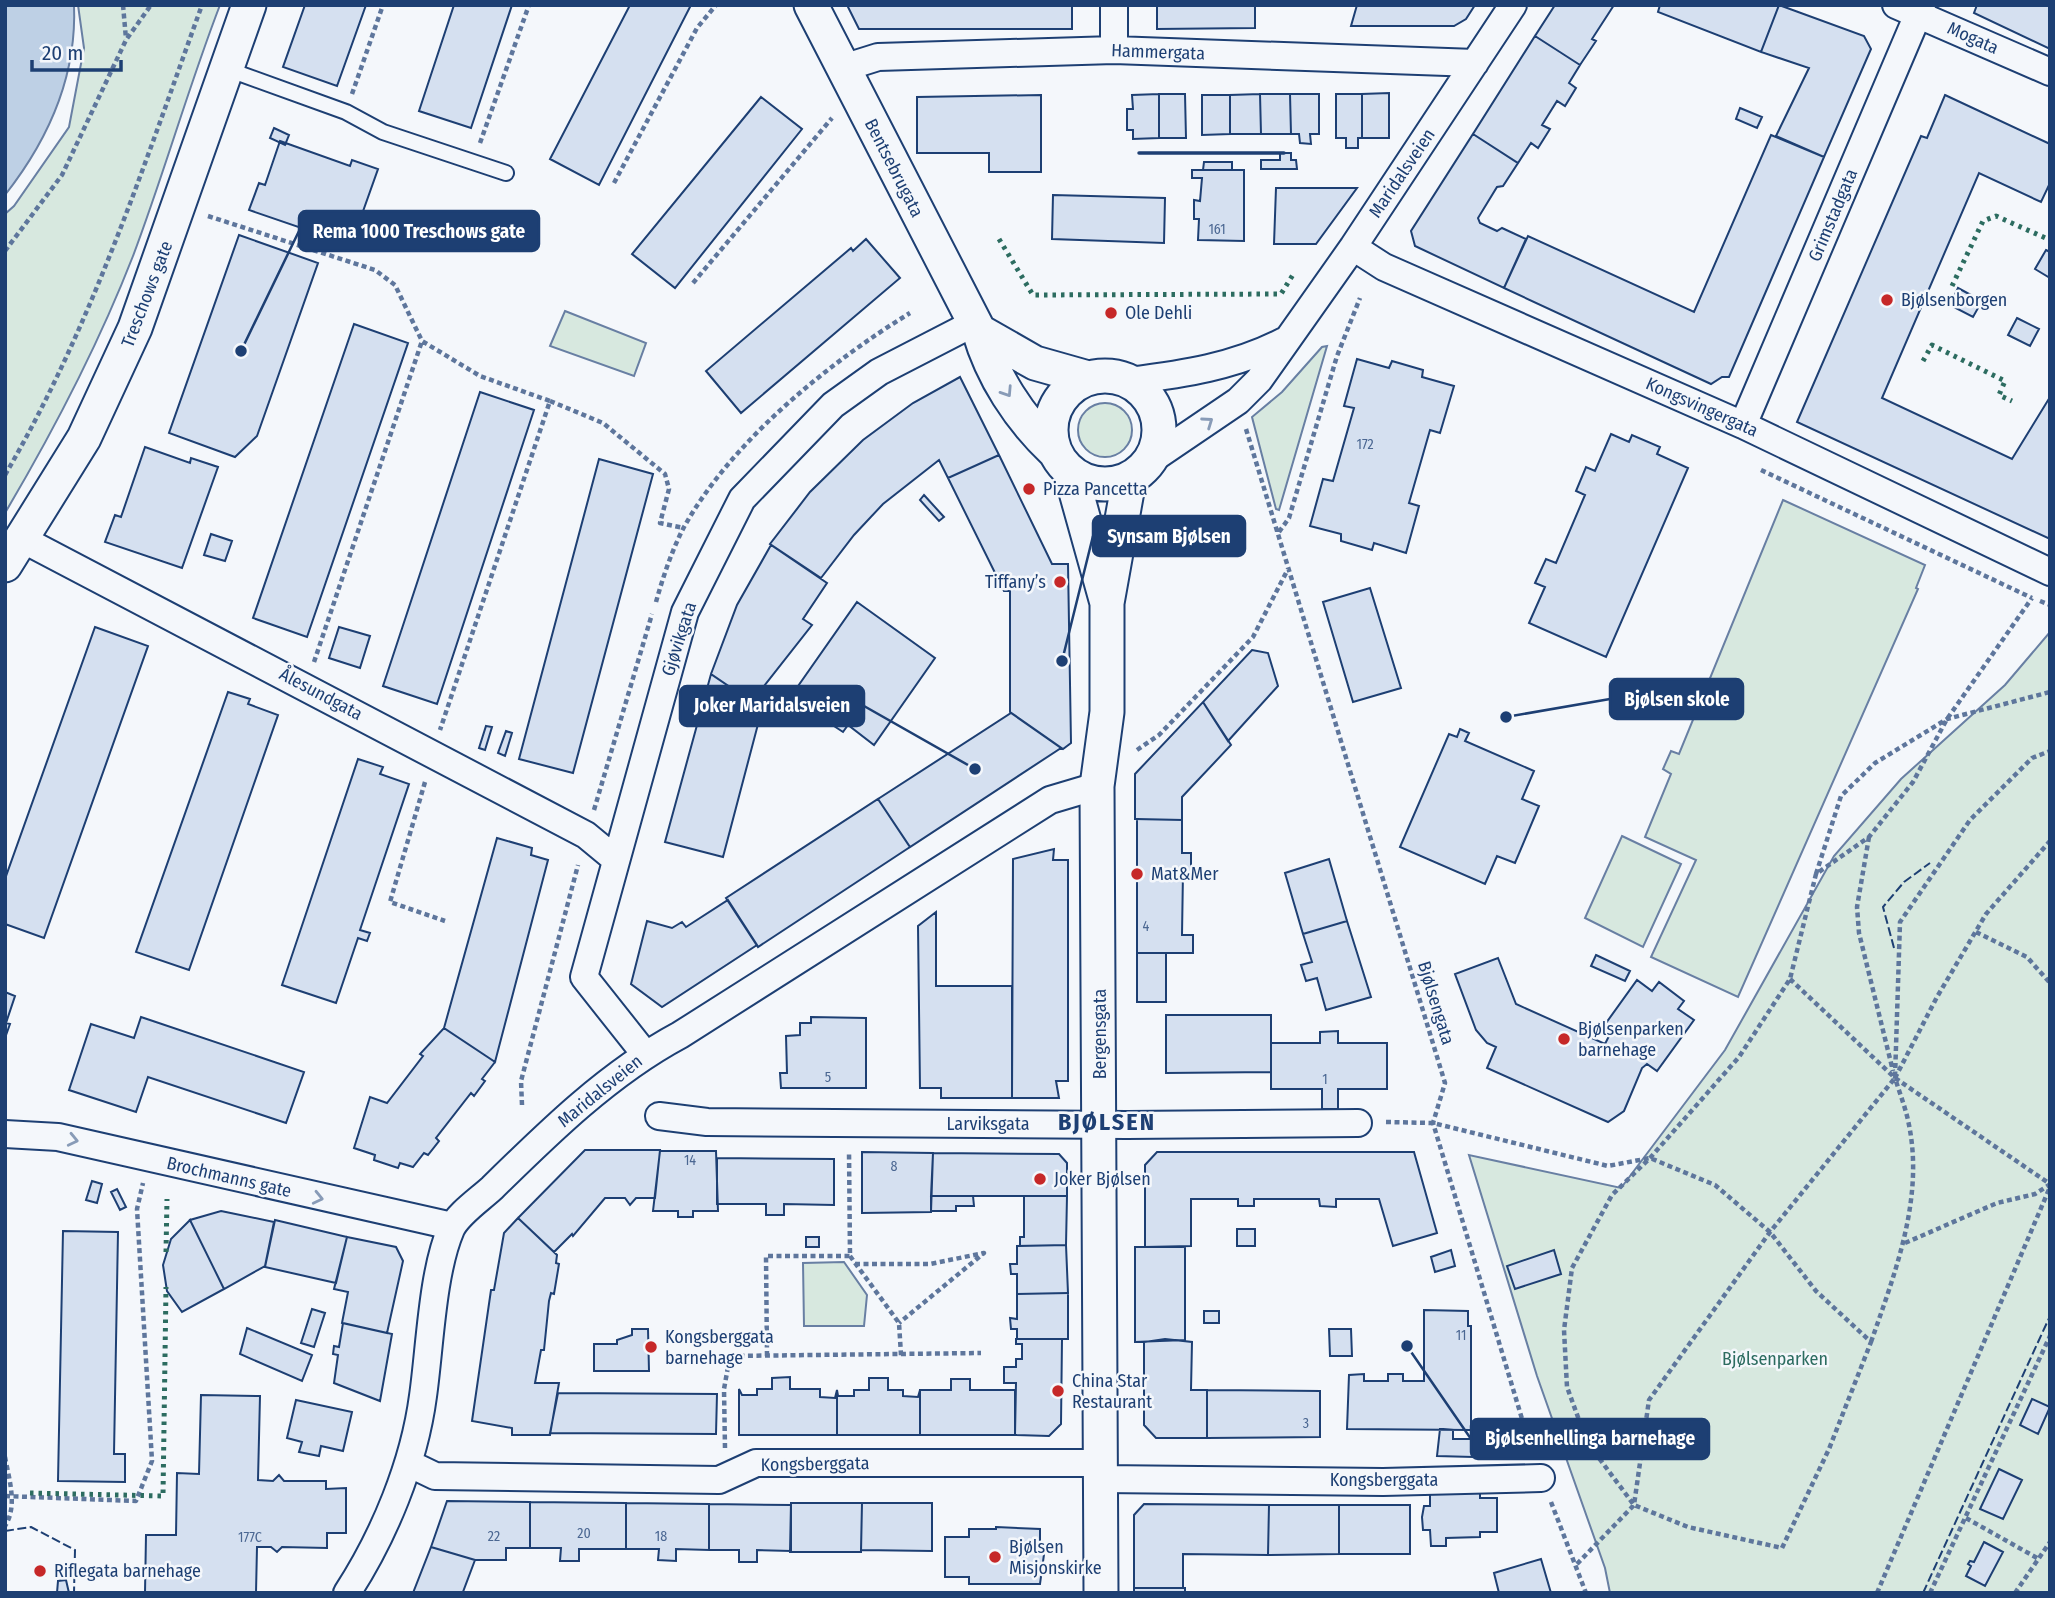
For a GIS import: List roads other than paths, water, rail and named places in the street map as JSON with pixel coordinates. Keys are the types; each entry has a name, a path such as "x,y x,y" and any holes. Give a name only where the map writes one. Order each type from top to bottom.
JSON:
{"street":[{"name":"Treschows gate","path":"14,552 84,438 113,380 181,207 249,5"},
{"name":"Bentsebrugata","path":"811,5 977,327 994,372 1027,423 1062,462"},
{"path":"1114,5 1114,50"},
{"name":"Maridalsveien","path":"1140,470 1238,401 1259,380 1353,247 1513,5"},
{"name":"Mogata","path":"1912,8 2050,72"},
{"name":"Grimstadgata","path":"1743,425 1912,8"},
{"name":"Hammergata","path":"843,68 878,57 1114,50 1475,63"},
{"name":"Kongsvingergata","path":"1353,247 1384,267 1743,425 2050,572"},
{"path":"977,327 1035,363 1088,379 1116,377 1129,381 1151,402 1158,416 1159,438 1140,470 1099,485 1062,462 1050,425 1058,401 1066,391 1088,379"},
{"name":"Gjøvikgata","path":"645,1054 584,977 685,612 742,499 834,405 879,372 977,327"},
{"name":"Maridalsveien","path":"1129,381 1184,374 1250,358 1288,339"},
{"name":"Bergensgata","path":"1062,462 1107,603"},
{"name":"Bergensgata","path":"1101,1593 1097,786 1107,712 1107,603 1140,470"},
{"name":"Ålesundgata","path":"14,552 306,686 586,835 615,859"},
{"name":"Maridalsveien","path":"347,1593 366,1564 408,1463 423,1401 443,1252 453,1226 550,1131 645,1054 680,1035 1050,800 1097,786"},
{"name":"Larviksgata","path":"659,1116 707,1122 1100,1125 1358,1123"},
{"name":"Brochmanns gate","path":"5,1134 58,1137 453,1226"},
{"name":"Kongsberggata","path":"408,1463 435,1476 719,1480 756,1463 1102,1471 1383,1482 1541,1478"}],"lane":[{"path":"228,69 346,112 383,132 506,173"}],"water":[{"path":"5,5 74,5 74,32 71,57 57,106 35,152 5,195"}],"place":[{"name":"Bjølsenborgen","path":"1887,300"},
{"name":"Ole Dehli","path":"1111,313"},
{"name":"Rema 1000 Treschows gate","path":"241,351"},
{"name":"Pizza Pancetta","path":"1029,489"},
{"name":"Tiffany’s","path":"1060,582"},
{"name":"Synsam Bjølsen","path":"1062,661"},
{"name":"Bjølsen skole","path":"1506,717"},
{"name":"Joker Maridalsveien","path":"975,769"},
{"name":"Mat&Mer","path":"1137,874"},
{"name":"Bjølsenparken barnehage","path":"1564,1039"},
{"name":"Joker Bjølsen","path":"1040,1179"},
{"name":"Bjølsenhellinga barnehage","path":"1407,1346"},
{"name":"Kongsberggata barnehage","path":"651,1347"},
{"name":"China Star Restaurant","path":"1058,1391"},
{"name":"Bjølsen Misjonskirke","path":"995,1557"},
{"name":"Riflegata barnehage","path":"40,1571"}],"district":[{"name":"BJØLSEN","path":"1107,1122"}],"park label":[{"name":"Bjølsenparken","path":"1775,1359"}]}
